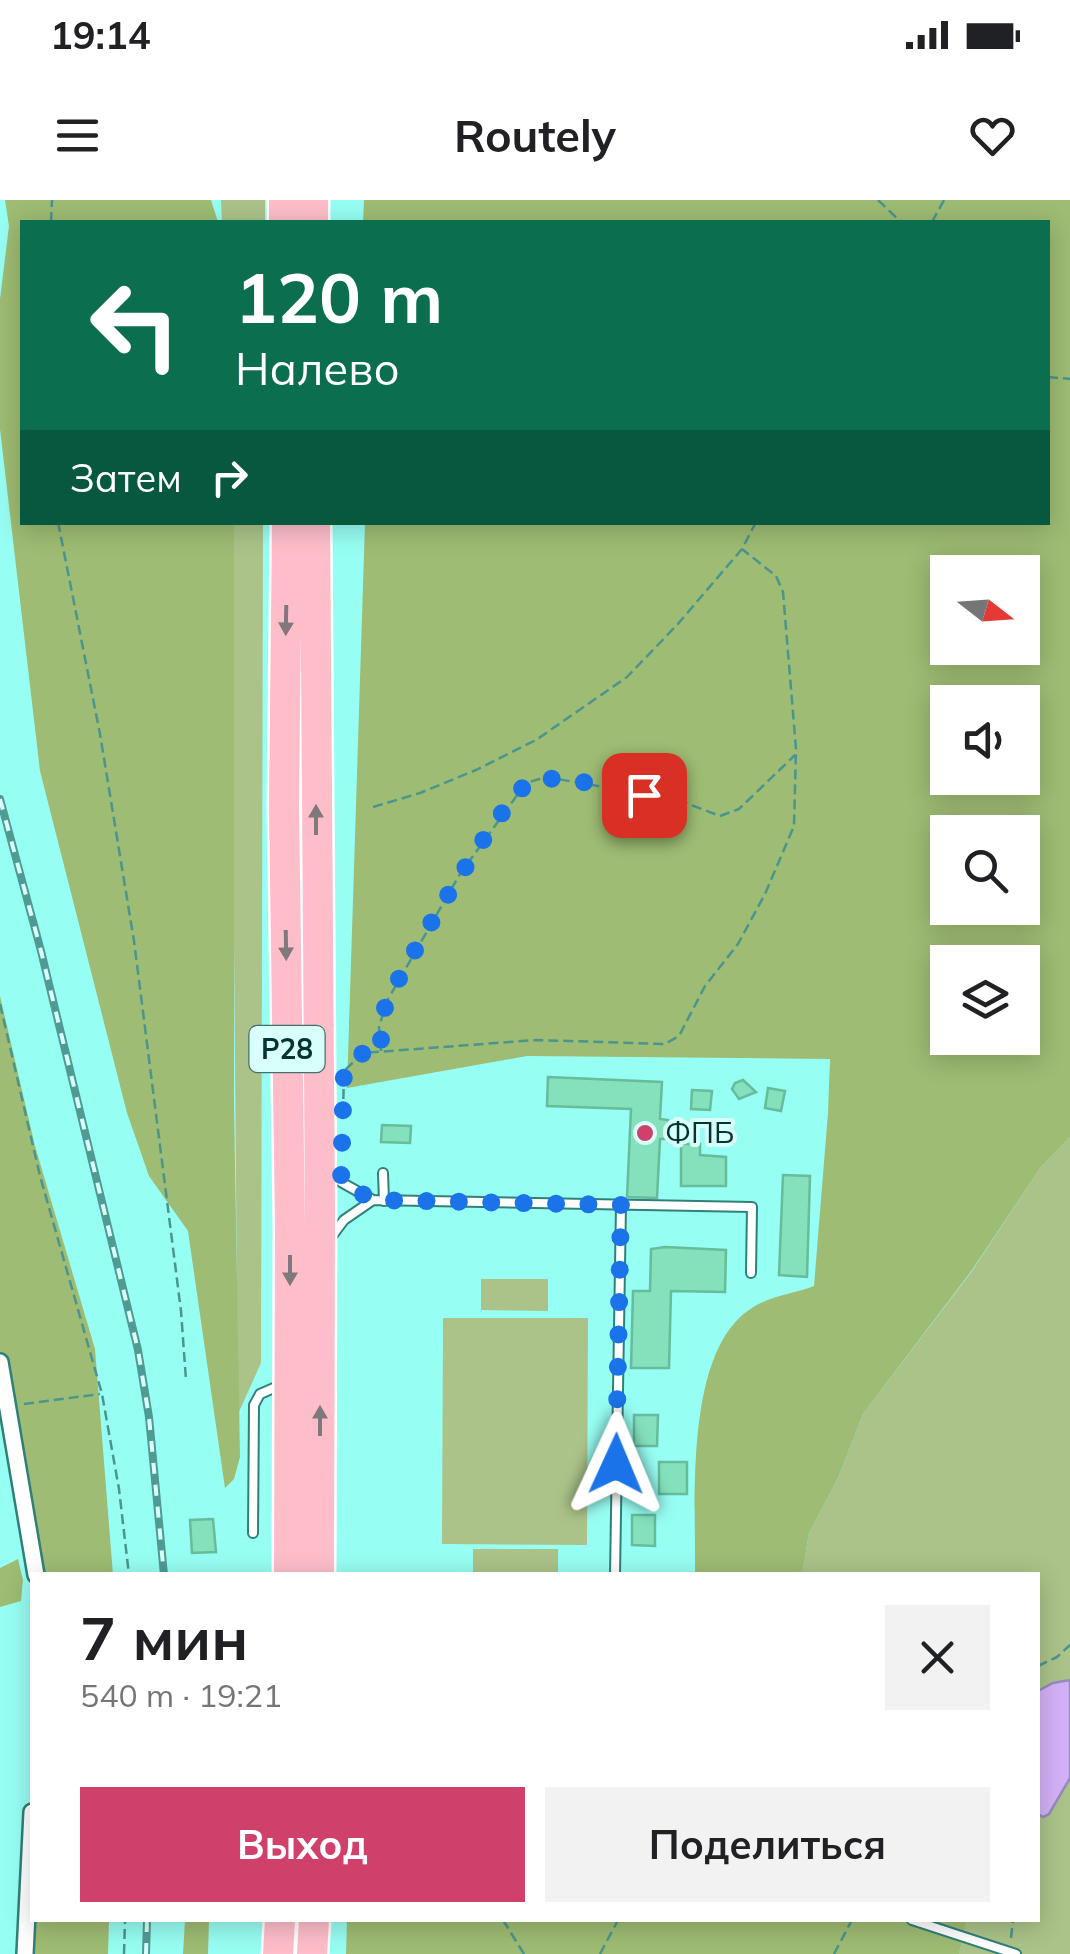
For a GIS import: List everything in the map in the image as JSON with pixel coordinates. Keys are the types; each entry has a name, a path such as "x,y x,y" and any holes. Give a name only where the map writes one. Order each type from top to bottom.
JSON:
{"highway":[{"name":"Р28","path":"287,525 284,807 288,1572"},
{"name":"Р28","path":"314,525 319,1572"},
{"path":"278,1954 280,1922"},
{"path":"312,1954 314,1922"}],"street":[{"path":"0,1362 36,1572"},
{"path":"25,1954 30,1853"}],"lane":[{"path":"318,1162 341,1182 373,1200 752,1207 751,1273"},
{"path":"384,1173 384,1200"},
{"path":"320,1256 344,1220 373,1200"},
{"path":"614,1572 621,1205"},
{"path":"253,1533 256,1398 290,1381"},
{"path":"918,1922 1012,1953"}],"path":[{"path":"878,200 899,220"},
{"path":"59,525 100,734 134,941 181,1311 186,1380"},
{"path":"372,807 420,793 536,740 627,677 742,549 754,525"},
{"path":"342,1126 344,1070 363,1053 536,1040 665,1044 680,1036 705,986 738,944 794,826 796,755 782,592 776,576 742,549"},
{"path":"382,1052 379,1027 388,1000 460,874 526,784 546,777 678,800 720,816 740,809 796,755"},
{"path":"0,1004 40,1176 102,1394 119,1490 128,1572"},
{"path":"9,1406 102,1394"},
{"path":"1040,1665 1070,1646"},
{"path":"124,1954 125,1922"},
{"path":"504,1922 524,1954"},
{"path":"600,1954 617,1922"},
{"path":"834,1954 851,1922"},
{"path":"1012,1953 1013,1922"}],"green space":[{"path":"5,200 211,200 217,220 20,220 20,525 234,525 234,1104 240,1457 234,1479 225,1488 188,1231 149,1176 127,1113 40,771 0,429 0,299 9,226"},
{"path":"221,200 265,200 265,220 222,220"},
{"path":"364,200 1070,200 1070,1137 1040,1168 972,1270 863,1414 838,1478 809,1533 802,1572 695,1572 695,1471 704,1395 713,1360 728,1331 756,1305 814,1286 830,1059 527,1056 347,1088 365,525 1050,525 1050,220 363,220"},
{"path":"234,525 263,525 261,1363 238,1414"},
{"path":"0,996 35,1146 95,1349 113,1572 35,1572 0,1362"},
{"path":"1070,1137 1070,1954 959,1954 967,1922 1040,1922 1040,1572 802,1572 809,1533 838,1478 863,1414 972,1271 1040,1168"},
{"path":"481,1279 548,1279 548,1311 481,1310"},
{"path":"443,1318 588,1318 587,1545 442,1544"},
{"path":"473,1549 558,1549 558,1572 473,1572"},
{"path":"18,1559 23,1580 21,1601 0,1607 0,1568"},
{"path":"32,1922 109,1922 108,1954 29,1954"},
{"path":"185,1922 209,1922 208,1954 183,1954"},
{"path":"347,1922 967,1922 959,1954 346,1954"}],"shaded area":[{"path":"1070,1680 1070,1778 1049,1814 1043,1817 1040,1690"}],"building":[{"path":"548,1077 662,1082 660,1119 668,1120 667,1139 660,1139 657,1198 627,1197 631,1109 547,1106"},
{"path":"743,1080 756,1092 739,1099 732,1089"},
{"path":"768,1088 785,1091 781,1111 765,1108"},
{"path":"692,1090 712,1091 710,1110 691,1109"},
{"path":"382,1125 411,1126 410,1143 381,1142"},
{"path":"681,1144 700,1144 700,1155 726,1157 726,1186 681,1186"},
{"path":"783,1175 810,1176 807,1277 779,1275"},
{"path":"651,1249 726,1250 725,1292 671,1291 669,1368 631,1368 633,1291 650,1291"},
{"path":"634,1415 658,1415 657,1446 634,1446"},
{"path":"659,1462 687,1462 687,1494 659,1494"},
{"path":"632,1515 655,1515 655,1546 632,1545"},
{"path":"213,1519 216,1552 192,1553 190,1520"}],"railway":[{"path":"0,799 138,1350 149,1417 164,1572"},
{"path":"146,1954 147,1922"}],"place":[{"name":"ФПБ","path":"645,1133"}],"route":[{"path":"616,1464 621,1205 373,1200 341,1182 344,1070 363,1053 382,1052 379,1027 388,1000 460,874 526,784 546,777 644,795"}]}
